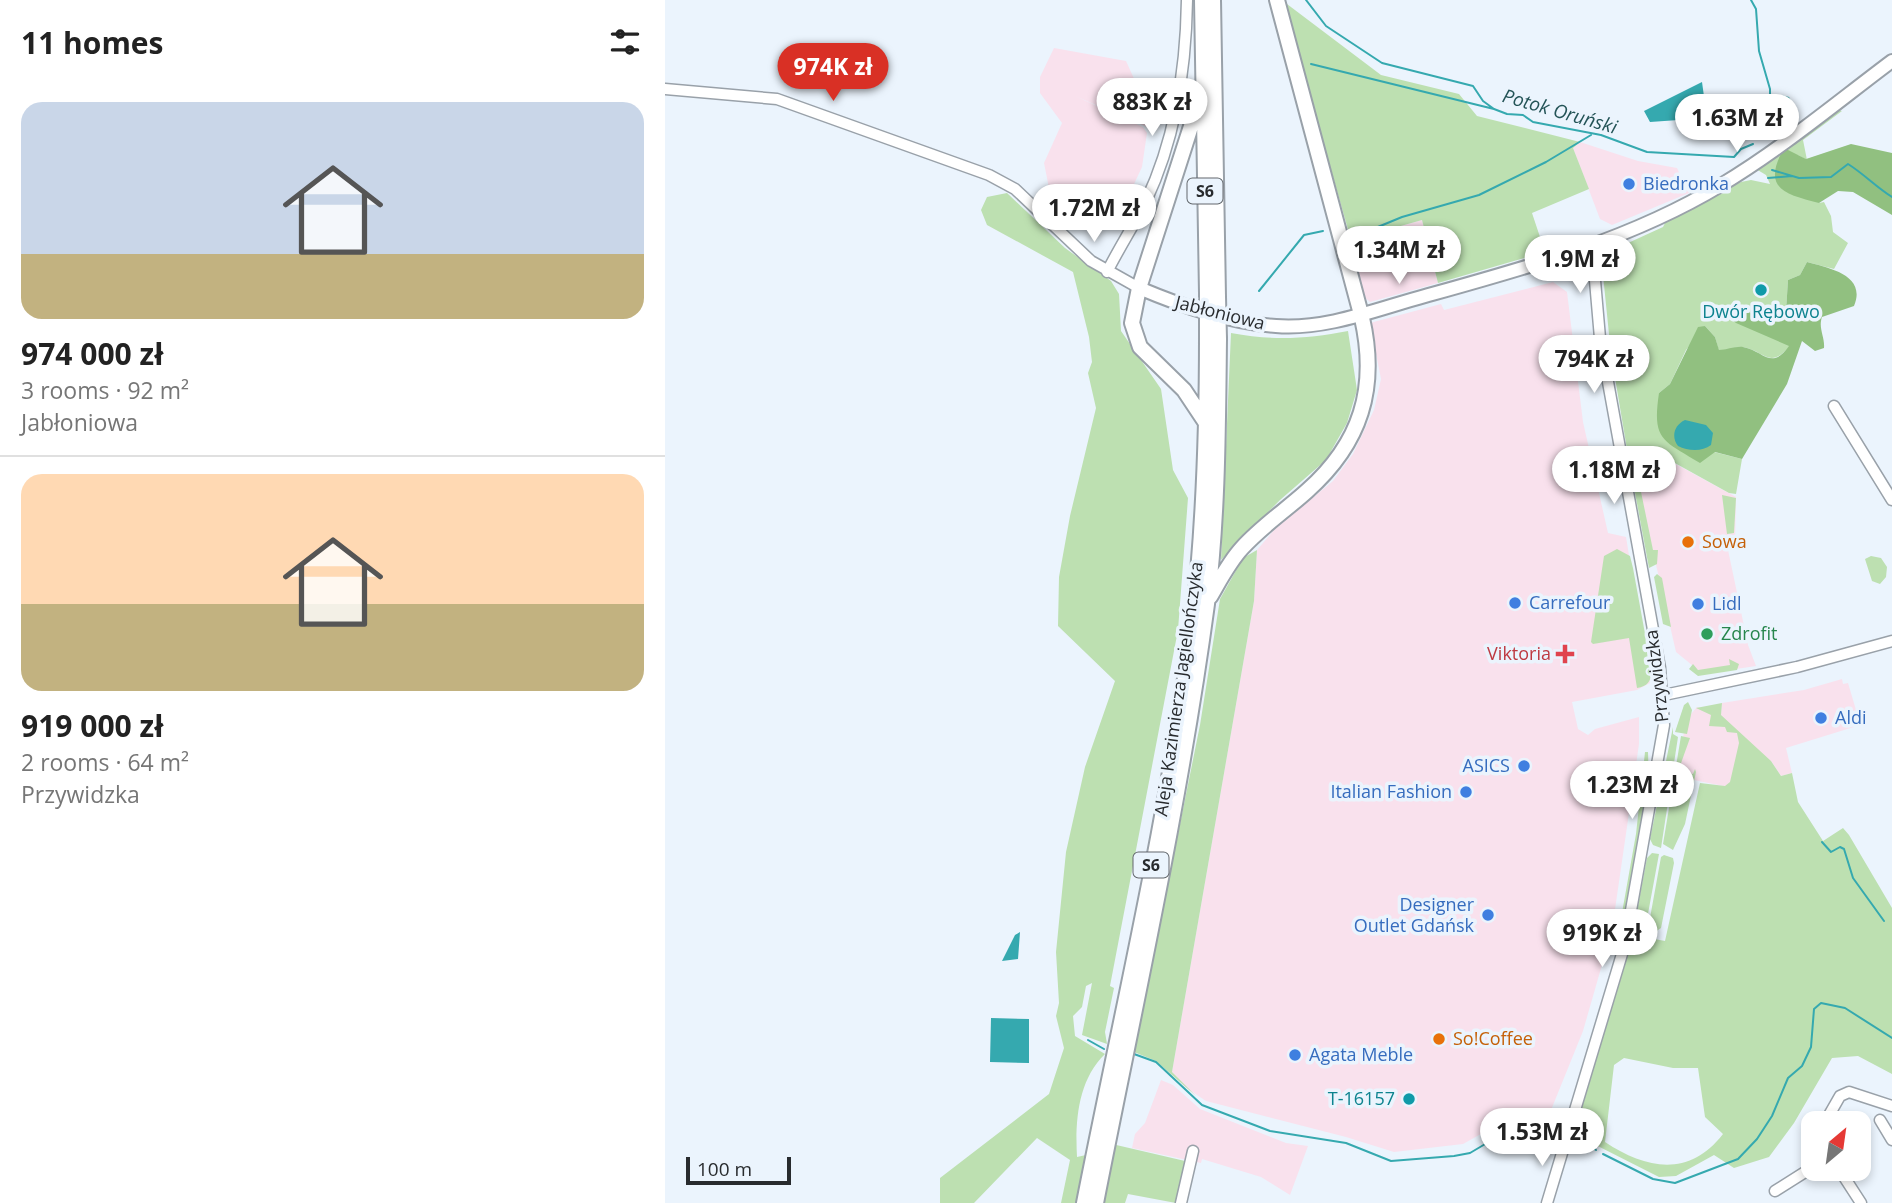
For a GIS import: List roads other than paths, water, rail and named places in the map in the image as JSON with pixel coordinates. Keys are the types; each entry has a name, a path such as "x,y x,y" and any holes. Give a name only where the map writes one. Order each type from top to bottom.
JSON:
{"highway":[{"name":"Aleja Kazimierza Jagiellończyka","path":"1202,0 1203,89 1213,295"},
{"name":"Aleja Kazimierza Jagiellończyka","path":"1096,1203 1177,792 1207,601 1217,462 1213,338 1213,0"},
{"path":"1207,601 1242,548 1327,472 1349,443 1360,416 1367,387 1369,359 1360,314 1277,0"},
{"path":"1203,89 1139,288 1132,323 1140,347 1184,390 1206,423"},
{"name":"Aleja Kazimierza Jagiellończyka","path":"1084,1203 1179,716 1199,559 1213,338"}],"main road":[{"name":"Jabłoniowa","path":"1139,288 1232,319 1276,326 1329,322 1571,253 1592,246 1722,185 1892,61"},
{"path":"1571,253 1593,262"}],"street":[{"path":"1107,272 1146,199 1173,122 1184,60 1187,0"},
{"name":"Jabłoniowa","path":"665,89 777,99 989,175 1015,189 1084,256 1107,272 1139,288"},
{"name":"Przywidzka","path":"1547,1203 1625,944 1664,732 1664,695 1600,338 1592,246"},
{"path":"1833,406 1892,500"},
{"path":"1664,695 1797,667 1892,641"},
{"path":"1831,1111 1840,1096 1849,1091 1892,1106"},
{"path":"1880,1120 1892,1140"},
{"path":"1181,1203 1193,1151"},
{"path":"1775,1191 1801,1175"},
{"path":"1847,1181 1861,1203"}],"water":[{"path":"1702,82 1707,118 1650,122 1644,111"},
{"path":"1781,95 1789,97 1796,109 1787,121 1779,118 1777,101"},
{"path":"1685,420 1706,425 1713,433 1711,445 1695,450 1678,446 1675,432 1678,425"},
{"path":"1020,932 1018,959 1002,961 1015,935"},
{"path":"991,1018 1029,1019 1029,1063 990,1062"}],"waterway":[{"name":"Potok Oruński","path":"1306,0 1326,26 1382,63 1473,86 1483,101 1507,114 1523,115 1533,122 1601,135 1647,152 1734,157 1741,149 1753,144"},
{"path":"1751,0 1756,9 1759,51 1770,89 1770,131"},
{"path":"1311,64 1494,109"},
{"path":"1356,236 1402,217 1479,195 1546,162 1591,135"},
{"name":"Potok Oruński","path":"1772,170 1799,178 1831,177 1848,164 1892,197"},
{"path":"1768,178 1792,176"},
{"path":"1259,291 1304,235 1323,231"},
{"path":"1822,842 1831,852 1840,847 1844,849 1853,878 1884,921"},
{"path":"1603,1154 1653,1179 1675,1183 1738,1159 1757,1139 1772,1116 1788,1078 1802,1066 1811,1047 1814,1009 1821,1003 1845,1008 1892,1038"},
{"path":"1088,1040 1104,1049"},
{"path":"1134,1054 1156,1062 1202,1105 1270,1131 1346,1143 1391,1161 1470,1153 1497,1137 1555,1133"},
{"path":"1581,1141 1596,1150"}],"place":[{"name":"Biedronka","path":"1629,184"},
{"name":"Dwór Rębowo","path":"1761,290"},
{"name":"Sowa","path":"1688,542"},
{"name":"Carrefour","path":"1515,603"},
{"name":"Lidl","path":"1698,604"},
{"name":"Zdrofit","path":"1707,634"},
{"name":"Viktoria","path":"1565,654"},
{"name":"Aldi","path":"1821,718"},
{"name":"ASICS","path":"1524,766"},
{"name":"Italian Fashion","path":"1466,792"},
{"name":"Designer Outlet Gdańsk","path":"1488,915"},
{"name":"So!Coffee","path":"1439,1039"},
{"name":"Agata Meble","path":"1295,1055"},
{"name":"T-16157","path":"1409,1099"}]}
